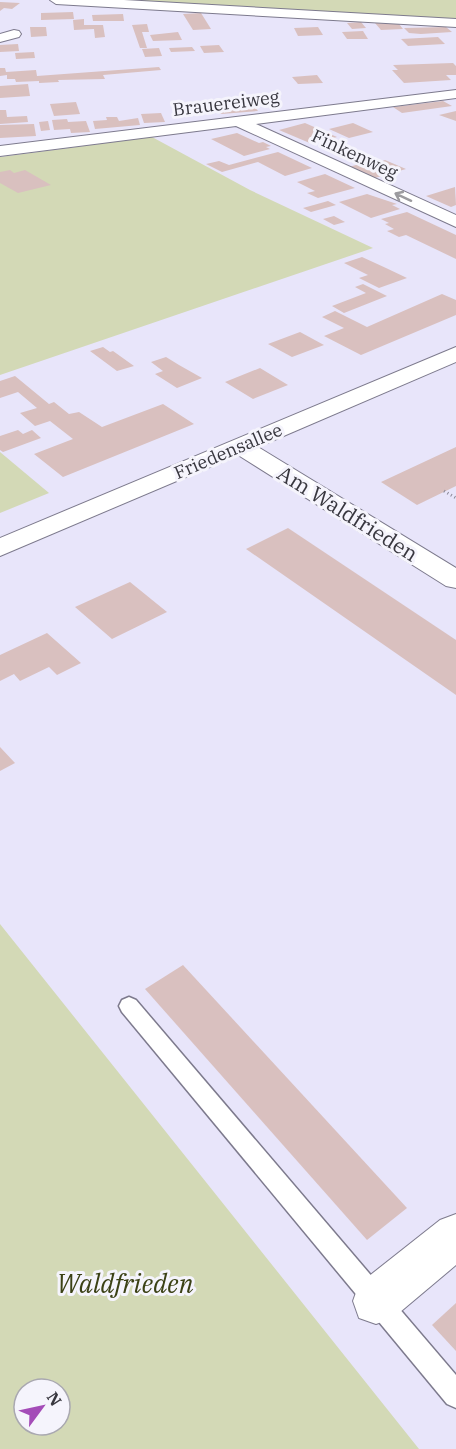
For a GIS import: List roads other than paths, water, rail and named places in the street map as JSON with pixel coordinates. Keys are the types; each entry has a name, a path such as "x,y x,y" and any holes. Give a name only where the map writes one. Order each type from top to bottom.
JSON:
{"street":[{"path":"56,0 456,23"},
{"path":"0,38 14,34"},
{"name":"Brauereiweg","path":"0,151 456,94"},
{"name":"Finkenweg","path":"238,121 456,222"},
{"name":"Friedensallee","path":"0,548 456,354"},
{"name":"Am Waldfrieden","path":"240,446 456,580"},
{"path":"376,1301 456,1236"}],"lane":[{"path":"129,1006 456,1395"}],"park label":[{"name":"Waldfrieden","path":"125,1283"}]}
